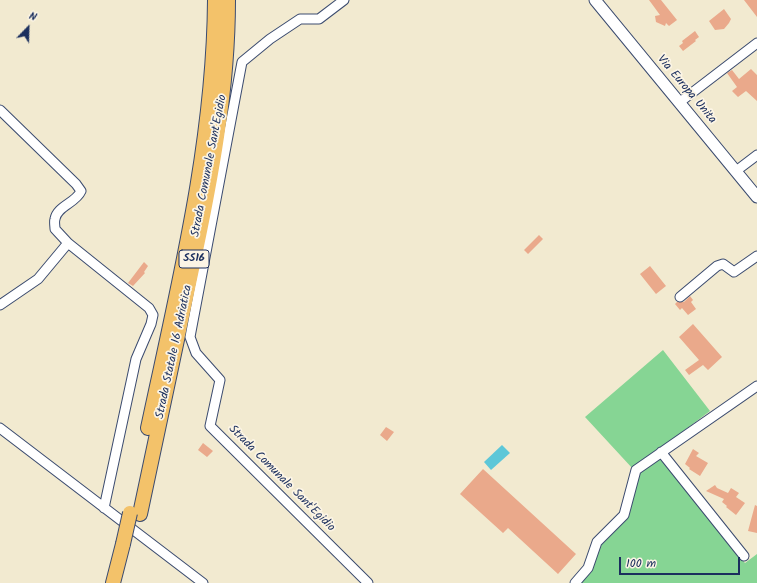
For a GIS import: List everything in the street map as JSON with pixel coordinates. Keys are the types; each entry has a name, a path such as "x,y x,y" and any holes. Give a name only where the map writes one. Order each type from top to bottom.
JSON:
{"highway":[{"name":"Strada Statale 16 Adriatica","path":"135,514 196,195 208,114 215,23 215,0"},
{"name":"Strada Statale 16 Adriatica","path":"123,583 128,544 207,196 221,113 228,23 228,0"},
{"name":"Strada Statale 16 Adriatica","path":"113,583 128,544"}],"street":[{"name":"Strada Comunale Sant'Egidio","path":"344,0 319,19 300,19 270,39 242,62 190,337 196,354 220,380 210,426 368,583"},
{"name":"Via Europa Unita","path":"595,0 757,197"},
{"path":"680,102 757,43"},
{"path":"0,110 76,184 81,191 78,196 59,211 55,219 55,229 68,242 149,308 153,315 151,324 136,358 104,508"},
{"path":"736,171 757,155"},
{"path":"0,305 38,279 68,242"},
{"path":"680,297 717,266 723,264 734,272 757,256"},
{"path":"575,583 588,568 597,542 624,515 636,470 757,386"},
{"path":"0,428 203,583"},
{"path":"661,452 744,556"}],"green space":[{"path":"663,350 710,411 633,469 585,417"},
{"path":"661,457 745,563 757,554 757,583 581,583 591,572 601,544 629,516 640,471"}],"water":[{"path":"502,445 510,453 491,470 484,462"}],"building":[{"path":"649,0 661,0 677,20 669,26 666,23 665,26 656,22 655,16 660,15"},
{"path":"744,0 757,0 757,17"},
{"path":"724,9 731,19 724,29 715,30 709,21"},
{"path":"695,31 699,37 683,51 679,46 683,43 682,41"},
{"path":"751,69 757,75 757,101 746,91 738,97 732,91 737,87 727,73 732,70 739,79"},
{"path":"539,235 543,239 528,254 524,250"},
{"path":"144,262 148,266 144,272 145,273 133,286 128,283"},
{"path":"650,266 666,286 656,294 640,274"},
{"path":"690,296 693,300 691,302 696,309 688,315 682,308 680,310 675,304 677,302 684,302"},
{"path":"693,324 722,357 708,370 703,365 689,375 685,370 699,360 679,337"},
{"path":"386,427 394,432 387,441 380,435"},
{"path":"203,443 213,451 207,457 198,450"},
{"path":"693,449 699,453 696,456 708,463 700,476 689,469 690,468 685,464"},
{"path":"483,469 576,554 558,574 508,528 503,533 460,494"},
{"path":"715,485 717,488 728,493 731,488 739,493 736,497 745,503 736,515 722,502 724,499 706,491"},
{"path":"755,505 757,506 757,533 748,531"}]}
